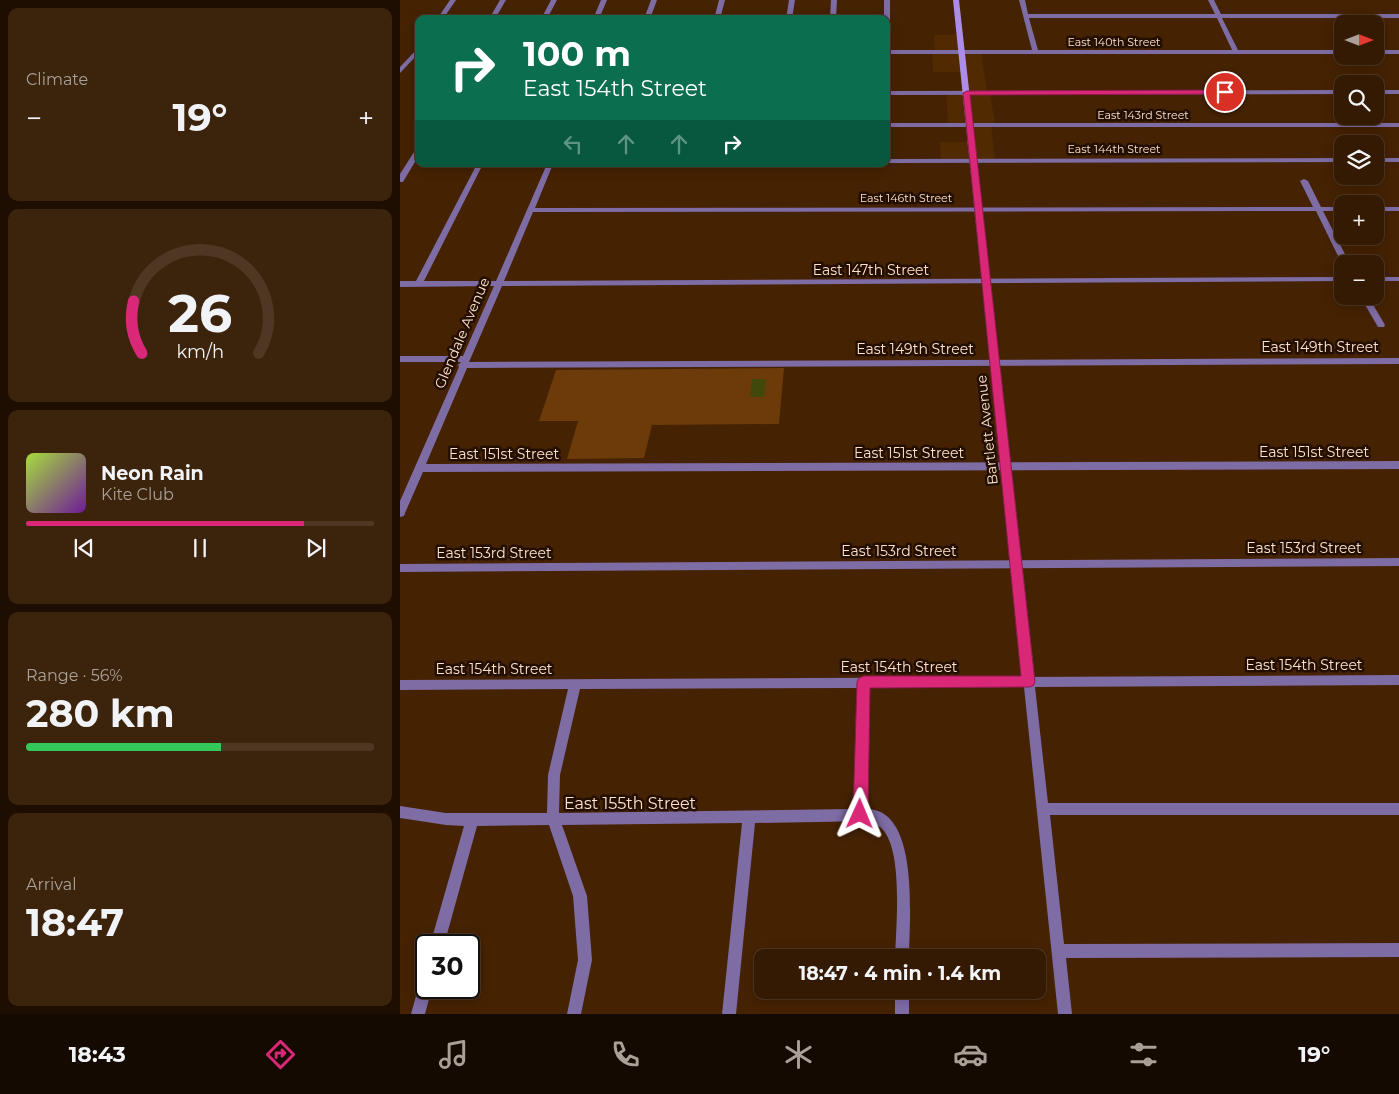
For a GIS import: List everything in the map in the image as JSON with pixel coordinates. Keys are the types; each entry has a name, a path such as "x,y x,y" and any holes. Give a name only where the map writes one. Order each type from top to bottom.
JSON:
{"street":[{"path":"443,15 453,0"},
{"path":"494,15 503,0"},
{"path":"546,15 554,0"},
{"path":"598,15 604,0"},
{"path":"648,15 654,0"},
{"path":"718,15 722,0"},
{"path":"790,15 792,0"},
{"path":"833,15 834,0"},
{"path":"887,0 887,15"},
{"name":"Bartlett Avenue","path":"956,0 1037,768 1065,1014"},
{"path":"1022,0 1035,52"},
{"path":"1211,0 1236,52"},
{"path":"1026,16 1399,16"},
{"name":"East 140th Street","path":"890,52 1334,52"},
{"path":"1384,52 1399,52"},
{"path":"400,70 415,55"},
{"path":"890,93 1334,92"},
{"path":"1384,92 1399,92"},
{"name":"East 143rd Street","path":"890,125 1399,125"},
{"name":"East 144th Street","path":"890,161 1334,160"},
{"path":"1384,160 1399,160"},
{"path":"402,162 415,162"},
{"path":"400,180 415,162"},
{"path":"418,284 478,167"},
{"name":"Glendale Avenue","path":"400,513 463,362 549,167"},
{"path":"1304,181 1341,255"},
{"name":"East 146th Street","path":"529,210 1334,209"},
{"path":"1384,209 1399,209"},
{"name":"East 147th Street","path":"400,284 1334,279"},
{"path":"1384,279 1399,279"},
{"path":"1369,305 1381,325"},
{"name":"East 149th Street","path":"400,359 463,362 1399,361"},
{"name":"East 151st Street","path":"419,468 1399,465"},
{"name":"East 153rd Street","path":"400,568 1399,562"},
{"name":"East 154th Street","path":"400,685 1399,680"},
{"path":"864,682 860,814 874,816 889,827 898,844 902,863 902,949"},
{"path":"574,1014 585,960 580,896 553,819 554,775 575,684"},
{"path":"1042,809 1399,809"},
{"name":"East 155th Street","path":"400,812 446,819 472,820 749,818 860,814"},
{"path":"729,1014 749,818"},
{"path":"440,934 472,820"},
{"path":"1059,951 1399,950"},
{"path":"418,1014 422,999"},
{"path":"902,999 902,1014"}],"shaded area":[{"path":"960,34 963,52 981,52 987,93 990,93 995,125 991,125 995,161 941,161 940,142 971,142 969,125 948,125 946,93 967,93 964,72 933,72 932,52 935,52 934,35"},
{"path":"784,368 779,424 652,425 644,458 567,459 578,421 539,421 556,370"},
{"path":"752,379 766,379 764,397 750,397"}],"route":[{"path":"860,814 864,682 1029,682 967,93 1225,92"}]}
